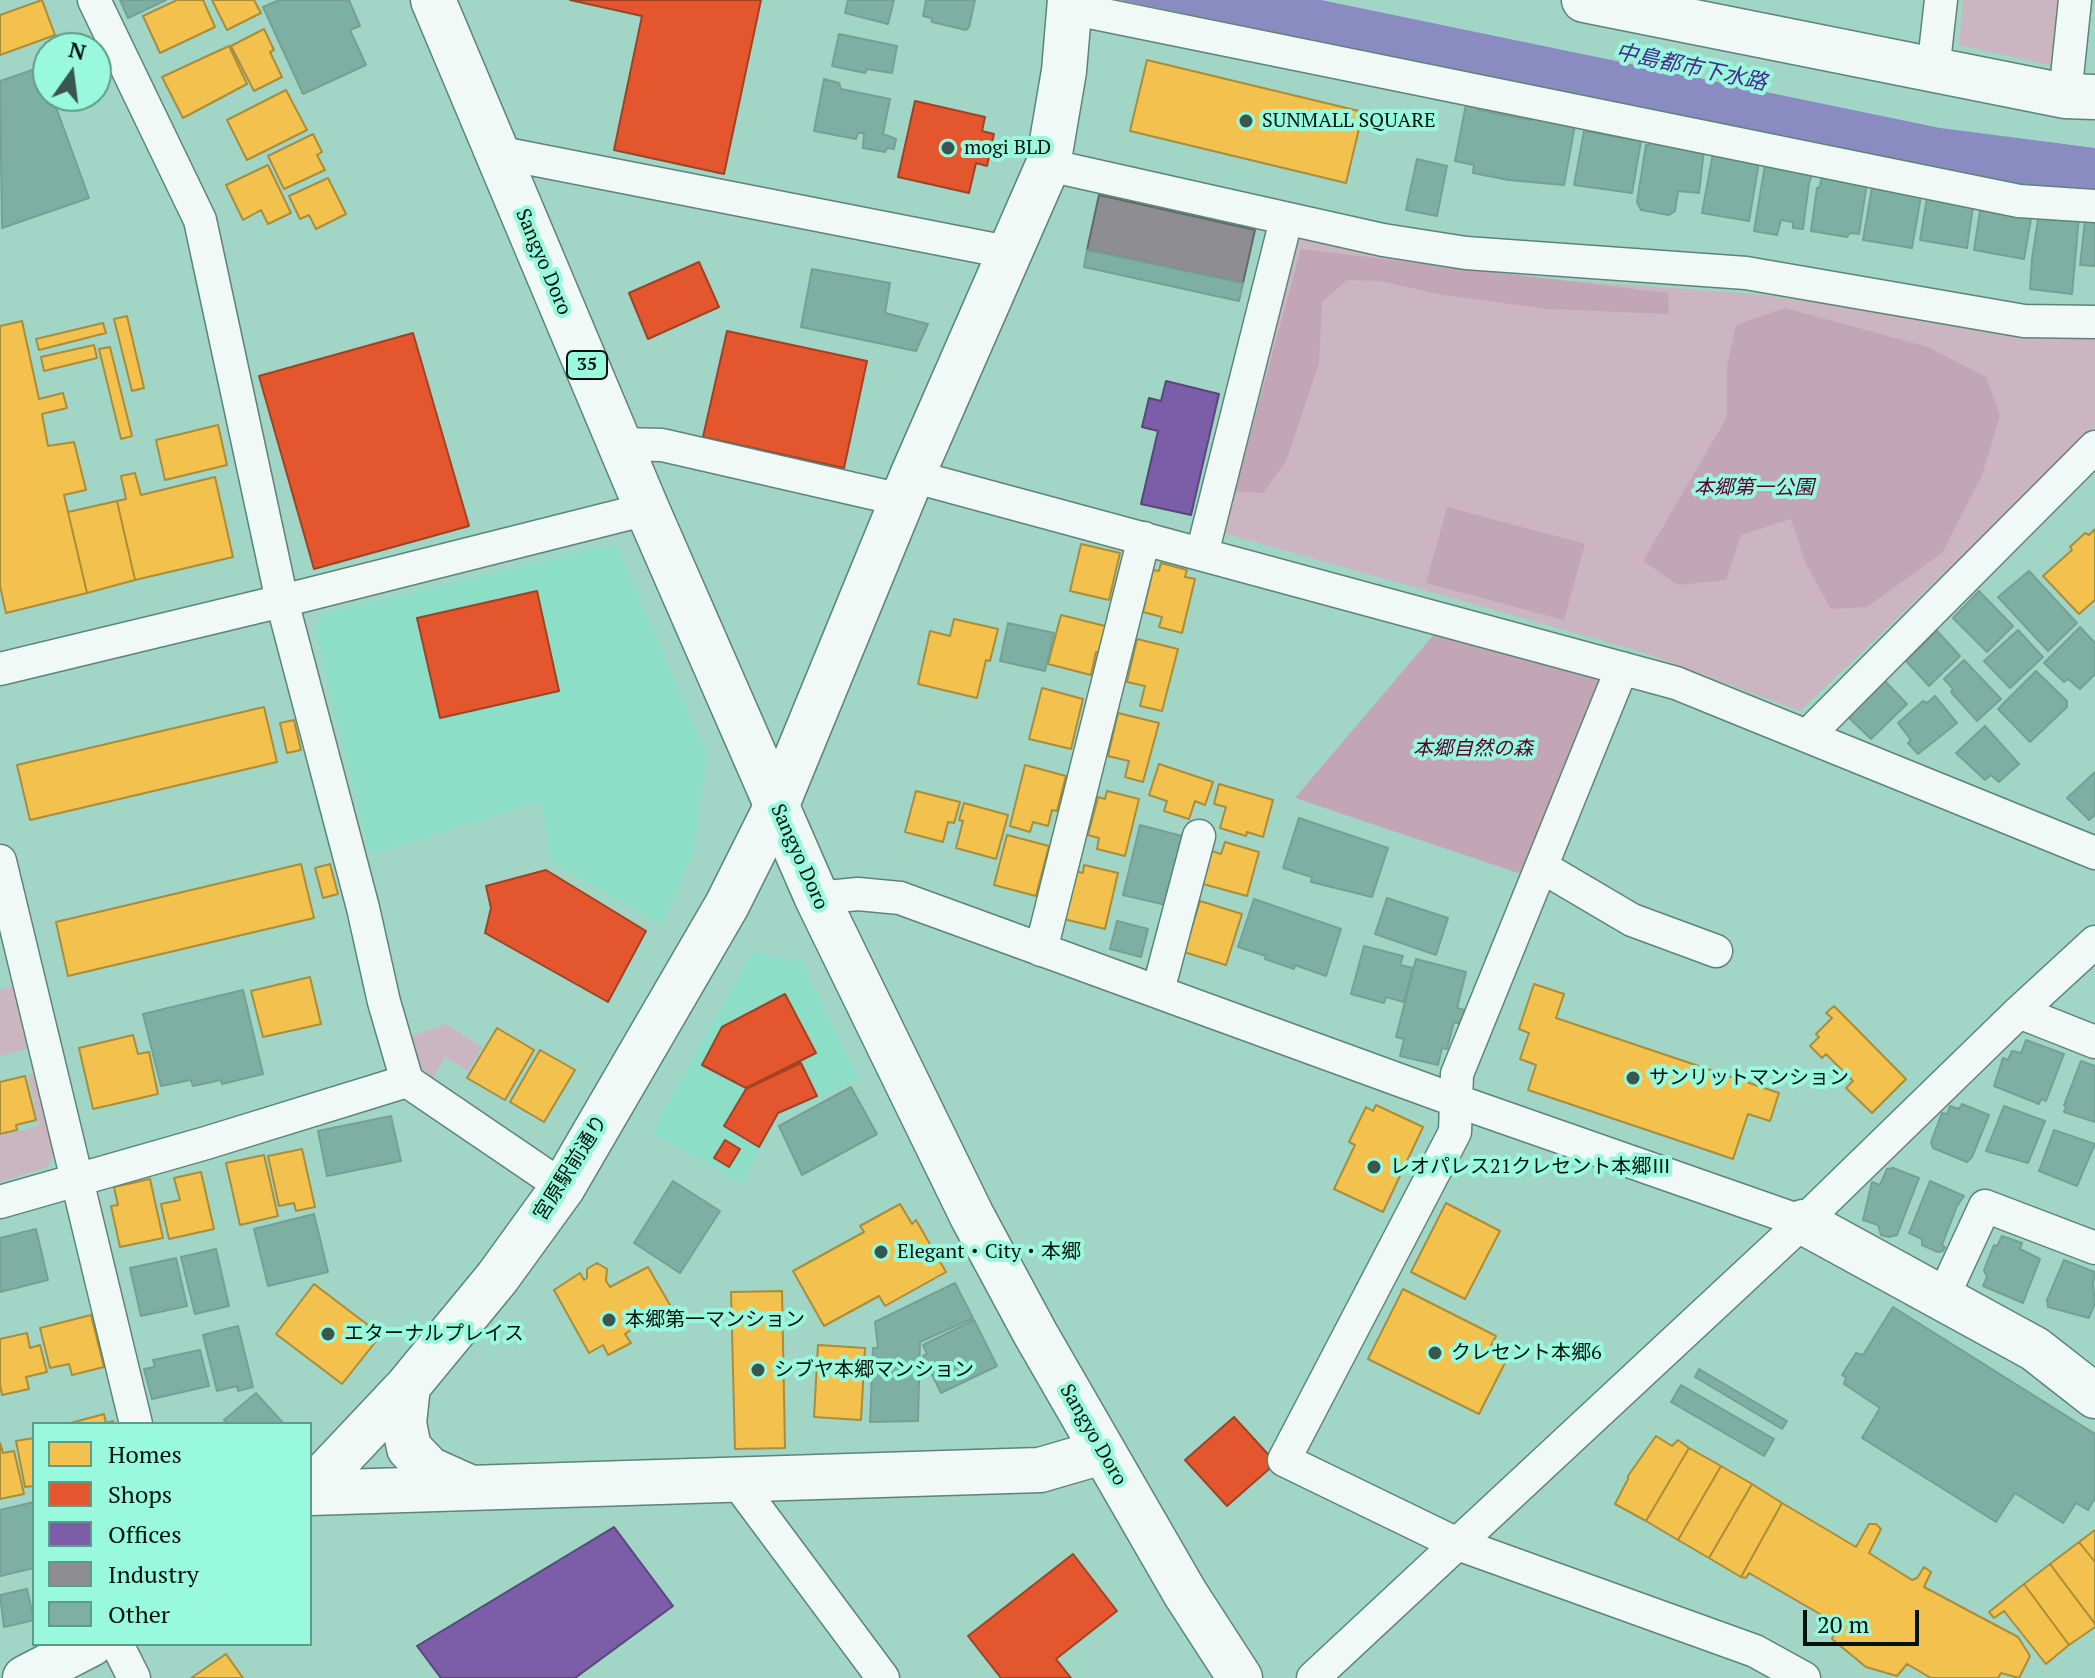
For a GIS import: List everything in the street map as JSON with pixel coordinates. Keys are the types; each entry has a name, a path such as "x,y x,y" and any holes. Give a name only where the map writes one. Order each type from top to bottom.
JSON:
{"street":[{"path":"94,0 200,220 282,601 407,1081 563,1187"},
{"name":"Sangyo Doro","path":"433,0 647,509 817,898 972,1216 1102,1452 1185,1593 1240,1678"},
{"path":"1584,0 1933,71 2080,97 2075,0"},
{"path":"1933,71 1941,0"},
{"path":"1070,4 2019,201 2095,206"},
{"name":"宮原駅前通り","path":"312,1490 408,1386 497,1278 563,1187 727,905 776,807 907,488 1048,165 1064,71 1070,4"},
{"path":"496,152 1012,253"},
{"path":"1048,165 1286,220 1466,253 1746,273 2024,321 2095,322"},
{"path":"1202,554 1286,220"},
{"path":"621,444 662,445 907,488 1144,538 1622,668 1676,683 2095,853"},
{"path":"1807,736 2095,447"},
{"path":"0,669 647,509"},
{"path":"1041,950 1144,538"},
{"path":"1622,668 1457,1074 1455,1132 1284,1460 1455,1543 1755,1651 1804,1678"},
{"path":"1158,991 1199,836"},
{"path":"0,861 136,1422"},
{"path":"1542,867 1632,920 1716,951"},
{"path":"817,898 858,894 900,898 1457,1101 1803,1222 2035,1349 2095,1396"},
{"path":"1313,1678 1803,1222 2095,942"},
{"path":"2019,1012 2095,1042"},
{"path":"0,1202 407,1081"},
{"path":"1942,1299 1985,1206 2095,1248"},
{"path":"408,1386 404,1423 409,1448 429,1469 469,1487"},
{"path":"312,1492 1040,1470 1102,1452"},
{"path":"734,1478 883,1678"},
{"path":"25,1678 87,1646"},
{"path":"118,1646 134,1678"}],"shaded area":[{"path":"616,544 707,755 693,855 661,924 553,863 540,801 370,855 315,630 322,614"},
{"path":"752,952 801,961 859,1079 778,1116 742,1183 651,1133"}],"green space":[{"path":"1963,0 2060,0 2054,66 1959,45"},
{"name":"本郷第一公園","path":"1297,236 1494,275 1753,294 1898,314 2014,337 2095,338 2095,429 1800,711 1639,651 1220,532"},
{"path":"1301,249 1668,293 1669,314 1548,309 1443,295 1380,281 1347,280 1322,302 1319,363 1286,461 1263,493 1235,491"},
{"path":"1785,308 1928,347 1986,377 2000,416 1982,475 1942,553 1867,607 1831,609 1805,562 1791,519 1741,535 1726,580 1678,585 1643,561 1727,417 1727,366 1736,325"},
{"path":"1447,507 1585,544 1564,620 1426,583"},
{"name":"本郷自然の森","path":"1436,632 1607,676 1530,877 1295,798"},
{"path":"15,986 30,1048 0,1056 0,990"},
{"path":"446,1024 482,1047 468,1071 445,1057 431,1081 421,1071 410,1037"},
{"path":"36,1072 55,1154 47,1167 0,1182 0,1136 39,1126 28,1075"}],"water":[{"path":"1120,0 1321,0 1940,128 2095,148 2095,193 1982,184"}],"building: Homes":[{"path":"42,0 54,32 32,32 32,43 0,55 0,15"},
{"path":"177,0 203,0 215,27 160,53 143,16"},
{"path":"212,0 254,0 261,13 227,30"},
{"path":"264,29 274,50 270,52 282,77 254,91 231,46"},
{"path":"229,46 247,84 183,118 162,77"},
{"name":"SUNMALL SQUARE","path":"1147,60 1363,112 1346,183 1130,131"},
{"path":"286,90 307,130 247,160 227,120"},
{"path":"313,134 322,152 317,155 325,170 284,189 268,156"},
{"path":"268,165 291,213 268,224 261,210 243,220 226,185"},
{"path":"328,178 346,214 316,229 309,215 300,219 289,196"},
{"path":"127,316 144,388 132,391 114,319"},
{"path":"22,321 39,399 63,393 67,408 42,414 48,446 74,442 86,490 64,495 87,593 6,613 0,586 0,326"},
{"path":"103,323 106,333 39,350 36,339"},
{"path":"94,345 97,358 44,371 41,357"},
{"path":"110,347 132,436 121,439 99,349"},
{"path":"218,425 227,465 165,480 156,440"},
{"path":"135,473 141,495 215,477 233,557 135,580 117,501 126,499 121,476"},
{"path":"117,501 135,580 87,593 68,512"},
{"path":"2095,529 2095,600 2079,614 2043,576 2072,550 2070,547 2085,533 2089,535"},
{"path":"1081,544 1120,553 1109,600 1070,591"},
{"path":"1161,563 1187,570 1185,577 1195,579 1182,633 1159,627 1162,617 1143,612 1153,570 1159,571"},
{"path":"1061,615 1109,627 1102,653 1096,652 1091,675 1048,664"},
{"path":"954,619 998,629 990,661 986,660 977,698 918,684 930,631 950,636"},
{"path":"1137,639 1178,649 1162,711 1140,706 1145,686 1127,682"},
{"path":"1042,688 1083,699 1071,749 1029,739"},
{"path":"264,707 277,762 30,820 17,765"},
{"path":"1118,713 1159,723 1143,782 1125,777 1129,761 1108,756"},
{"path":"294,720 301,750 287,753 280,723"},
{"path":"1159,764 1213,782 1205,805 1195,801 1189,819 1164,811 1167,801 1149,795"},
{"path":"1025,765 1066,776 1057,811 1052,810 1048,826 1033,822 1030,832 1010,826"},
{"path":"1219,784 1273,800 1263,837 1247,832 1246,836 1220,828 1226,807 1214,804"},
{"path":"916,791 960,802 954,823 948,822 943,842 905,832"},
{"path":"1107,791 1139,799 1125,856 1097,849 1099,838 1088,835 1098,797 1105,799"},
{"path":"964,803 1008,815 996,859 956,848"},
{"path":"1007,835 1049,846 1036,896 994,885"},
{"path":"1225,842 1259,852 1247,896 1203,884 1212,851 1221,854"},
{"path":"301,864 314,918 68,976 56,922"},
{"path":"330,864 338,894 323,898 315,868"},
{"path":"1084,865 1118,873 1105,929 1064,919 1075,871 1083,873"},
{"path":"1200,901 1242,914 1226,965 1184,952"},
{"path":"310,977 321,1024 263,1037 251,991"},
{"name":"サンリットマンション","path":"1534,984 1564,994 1556,1018 1779,1093 1770,1121 1748,1114 1733,1159 1528,1090 1536,1065 1520,1059 1529,1033 1519,1029"},
{"path":"1834,1006 1906,1079 1872,1113 1846,1088 1853,1081 1826,1054 1822,1058 1810,1046 1819,1037 1816,1034 1832,1018 1826,1013"},
{"path":"497,1028 534,1050 505,1100 467,1078"},
{"path":"133,1035 138,1054 149,1052 158,1094 93,1109 79,1048"},
{"path":"540,1050 575,1070 544,1122 510,1102"},
{"path":"25,1076 36,1120 16,1125 17,1130 0,1134 0,1082"},
{"name":"レオパレス21クレセント本郷Ⅲ","path":"1376,1105 1423,1127 1383,1212 1334,1189 1355,1145 1349,1142 1366,1107 1373,1111"},
{"path":"302,1149 315,1207 296,1211 294,1203 279,1206 268,1156"},
{"path":"264,1155 278,1216 240,1225 226,1163"},
{"path":"201,1172 214,1229 169,1239 161,1204 180,1200 174,1178"},
{"path":"150,1179 163,1238 120,1247 111,1206 118,1205 114,1187"},
{"path":"1446,1203 1500,1231 1465,1299 1411,1272"},
{"name":"Elegant・City・本郷","path":"900,1204 912,1224 916,1220 946,1272 885,1306 879,1296 824,1326 793,1271 864,1232 860,1226"},
{"name":"本郷第一マンション","path":"597,1263 607,1269 606,1281 610,1287 648,1267 670,1305 625,1334 631,1343 608,1355 603,1345 589,1353 554,1290 580,1273 584,1280 587,1269"},
{"name":"エターナルプレイス","path":"314,1284 381,1335 342,1384 276,1334"},
{"name":"クレセント本郷6","path":"1403,1289 1496,1336 1490,1348 1508,1357 1479,1414 1368,1359"},
{"name":"シブヤ本郷マンション","path":"782,1291 785,1448 735,1449 731,1292"},
{"path":"91,1315 104,1367 72,1375 69,1364 50,1368 40,1328"},
{"path":"27,1333 30,1348 40,1345 47,1372 26,1377 29,1389 2,1395 0,1339"},
{"path":"818,1345 865,1348 861,1420 814,1417"},
{"path":"104,1414 106,1422 74,1422"},
{"path":"1656,1436 1672,1446 1678,1440 1689,1448 1646,1521 1615,1504 1628,1476"},
{"path":"32,1438 32,1486 25,1487 16,1441"},
{"path":"0,1443 3,1453 14,1451 24,1494 0,1499"},
{"path":"1689,1448 1721,1466 1678,1540 1646,1521"},
{"path":"1721,1466 1752,1484 1709,1558 1678,1540"},
{"path":"1752,1484 1782,1503 1741,1577 1709,1558"},
{"path":"1782,1503 1856,1547 1869,1524 1876,1524 1881,1529 1869,1553 1912,1580 1924,1567 1931,1572 1924,1587 2018,1637 2030,1656 2019,1678 2001,1673 1998,1678 1931,1678 1907,1664 1897,1676 1866,1667 1832,1639 1839,1625 1749,1573 1746,1578 1741,1577"},
{"path":"2095,1530 2095,1562 2079,1542"},
{"path":"2079,1542 2095,1562 2095,1624 2050,1564"},
{"path":"2050,1564 2095,1624 2069,1645 2024,1584"},
{"path":"2024,1584 2069,1645 2046,1664 2004,1611 1994,1618 1989,1612"},
{"path":"226,1654 243,1678 191,1678"}],"building: Shops":[{"path":"570,0 761,0 724,174 614,150 642,16"},
{"name":"mogi BLD","path":"915,101 985,117 982,131 994,134 987,166 976,163 969,193 898,177"},
{"path":"699,262 719,307 648,339 629,293"},
{"path":"727,331 867,361 844,468 703,437"},
{"path":"413,333 469,526 314,569 259,376"},
{"path":"537,591 559,691 440,718 417,618"},
{"path":"546,870 646,931 608,1002 485,933 491,908 486,886"},
{"path":"785,994 816,1053 746,1088 702,1065 722,1027"},
{"path":"801,1063 817,1096 778,1113 759,1147 724,1126 746,1089"},
{"path":"725,1140 740,1149 729,1167 714,1158"},
{"path":"1234,1417 1276,1463 1227,1506 1185,1460"},
{"path":"1073,1554 1117,1611 1056,1659 1071,1678 1001,1678 968,1636"}],"building: Offices":[{"path":"1166,381 1219,394 1191,515 1141,504 1158,431 1142,427 1149,398 1161,401"},
{"path":"614,1527 673,1606 575,1678 441,1678 417,1646"}],"building: Industry":[{"path":"1099,195 1255,230 1243,283 1087,250"}],"building: Other":[{"path":"120,0 166,0 128,18"},
{"path":"279,0 349,0 360,26 350,30 366,65 303,94 263,7"},
{"path":"848,0 894,0 888,24 845,13"},
{"path":"926,0 975,0 969,27 966,30 932,22 931,18 923,16"},
{"path":"839,34 897,46 892,73 867,69 865,73 832,66"},
{"path":"32,70 32,112 58,112 89,198 2,228 0,81"},
{"path":"824,79 839,83 841,89 890,99 883,134 896,139 894,149 887,148 885,152 863,148 864,133 858,133 856,139 814,131"},
{"path":"1467,99 1479,102 1478,110 1575,125 1564,185 1473,173 1474,165 1455,161"},
{"path":"1584,131 1641,141 1632,193 1574,185"},
{"path":"1650,140 1704,150 1699,193 1678,191 1675,211 1669,215 1641,210 1637,202 1646,145"},
{"path":"1713,153 1759,162 1749,221 1702,213"},
{"path":"1417,159 1447,166 1437,216 1406,210"},
{"path":"1765,165 1813,172 1803,229 1793,228 1793,222 1781,220 1777,235 1754,231"},
{"path":"1822,175 1867,183 1859,234 1850,233 1847,237 1811,231 1817,188 1820,187"},
{"path":"1872,188 1921,196 1912,248 1863,240"},
{"path":"1927,198 1973,206 1967,248 1920,240"},
{"path":"1981,205 2032,213 2024,259 1974,250"},
{"path":"2039,213 2079,216 2072,294 2030,289"},
{"path":"2085,221 2095,222 2095,266 2080,265"},
{"path":"1087,250 1243,283 1239,301 1084,267"},
{"path":"812,269 890,283 885,313 928,324 916,351 801,327"},
{"path":"2029,571 2077,623 2048,651 1998,597"},
{"path":"1979,591 2013,626 1987,652 1953,618"},
{"path":"1008,623 1054,633 1045,671 1000,661"},
{"path":"2080,627 2095,643 2095,674 2080,689 2068,679 2064,682 2044,663"},
{"path":"2018,630 2043,657 2010,688 1984,661"},
{"path":"1937,631 1960,656 1929,686 1906,661"},
{"path":"1964,660 2001,699 1977,721 1951,692 1953,689 1944,679"},
{"path":"2036,671 2067,701 2067,707 2030,742 1998,709"},
{"path":"1882,678 1907,704 1871,739 1845,714"},
{"path":"1935,696 1957,723 1918,754 1908,743 1911,740 1898,723 1923,701 1927,703"},
{"path":"1985,726 2019,764 1999,782 1991,775 1985,780 1956,753"},
{"path":"2095,772 2095,815 2089,820 2067,798"},
{"path":"1299,818 1388,848 1372,897 1311,882 1312,877 1283,868"},
{"path":"1140,825 1182,836 1166,905 1123,895"},
{"path":"1387,898 1448,918 1436,955 1375,934"},
{"path":"1254,899 1341,929 1326,976 1295,965 1294,969 1238,947"},
{"path":"1117,921 1148,929 1141,957 1110,949"},
{"path":"1364,946 1403,956 1400,965 1413,968 1404,1002 1386,997 1384,1003 1351,994"},
{"path":"1416,959 1466,972 1457,1008 1465,1010 1461,1024 1454,1022 1447,1049 1442,1048 1438,1065 1400,1056 1404,1039 1396,1037"},
{"path":"243,990 263,1074 222,1084 221,1080 193,1086 191,1080 161,1086 143,1014"},
{"path":"2026,1040 2064,1054 2046,1101 2041,1099 2039,1104 1994,1086 2003,1058 2008,1060 2012,1051 2021,1053"},
{"path":"2081,1061 2095,1066 2095,1122 2064,1112"},
{"path":"851,1087 877,1134 802,1175 779,1126"},
{"path":"1962,1104 1989,1115 1972,1157 1967,1162 1933,1148 1931,1142 1942,1113 1947,1114 1950,1106 1959,1109"},
{"path":"2004,1106 2045,1121 2028,1163 1986,1151"},
{"path":"391,1116 401,1161 327,1176 318,1131"},
{"path":"2054,1130 2095,1144 2077,1186 2039,1171"},
{"path":"1893,1168 1919,1178 1897,1235 1889,1237 1881,1235 1878,1225 1863,1220 1872,1182 1880,1185 1887,1169"},
{"path":"673,1181 720,1211 680,1273 634,1243"},
{"path":"1930,1181 1964,1196 1942,1245 1945,1247 1938,1252 1922,1245 1922,1239 1909,1233"},
{"path":"314,1214 328,1272 268,1286 254,1229"},
{"path":"36,1229 48,1280 0,1292 0,1238"},
{"path":"2002,1236 2022,1243 2020,1249 2040,1259 2023,1303 1983,1286 1987,1277 1984,1270 1994,1245 1997,1246"},
{"path":"216,1249 229,1306 195,1314 181,1257"},
{"path":"176,1258 187,1306 141,1316 130,1268"},
{"path":"2064,1260 2095,1272 2095,1303 2089,1318 2048,1307 2047,1300"},
{"path":"955,1283 973,1318 920,1342 918,1421 870,1422 873,1348 878,1348 875,1322"},
{"path":"1893,1307 2095,1434 2095,1498 2088,1510 2076,1503 2063,1523 2015,1493 1996,1522 1862,1438 1880,1408 1844,1384 1846,1377 1842,1375 1856,1353 1863,1355"},
{"path":"974,1320 997,1366 941,1393 923,1356 927,1354 923,1345"},
{"path":"238,1326 253,1387 238,1391 237,1386 217,1391 203,1335"},
{"path":"200,1350 209,1386 152,1399 144,1369 155,1367 153,1360"},
{"path":"1699,1369 1787,1421 1782,1429 1695,1377"},
{"path":"1681,1385 1774,1439 1764,1456 1671,1402"},
{"path":"256,1393 282,1422 226,1422 224,1420"},
{"path":"32,1502 32,1568 0,1576 0,1510"},
{"path":"27,1589 32,1620 4,1627 0,1595"}],"place":[{"name":"SUNMALL SQUARE","path":"1246,121"},
{"name":"mogi BLD","path":"948,148"},
{"name":"サンリットマンション","path":"1633,1078"},
{"name":"レオパレス21クレセント本郷Ⅲ","path":"1374,1167"},
{"name":"Elegant・City・本郷","path":"881,1252"},
{"name":"本郷第一マンション","path":"609,1320"},
{"name":"エターナルプレイス","path":"328,1334"},
{"name":"クレセント本郷6","path":"1435,1353"},
{"name":"シブヤ本郷マンション","path":"758,1370"}],"water label":[{"name":"中島都市下水路","path":"1691,68"}]}
